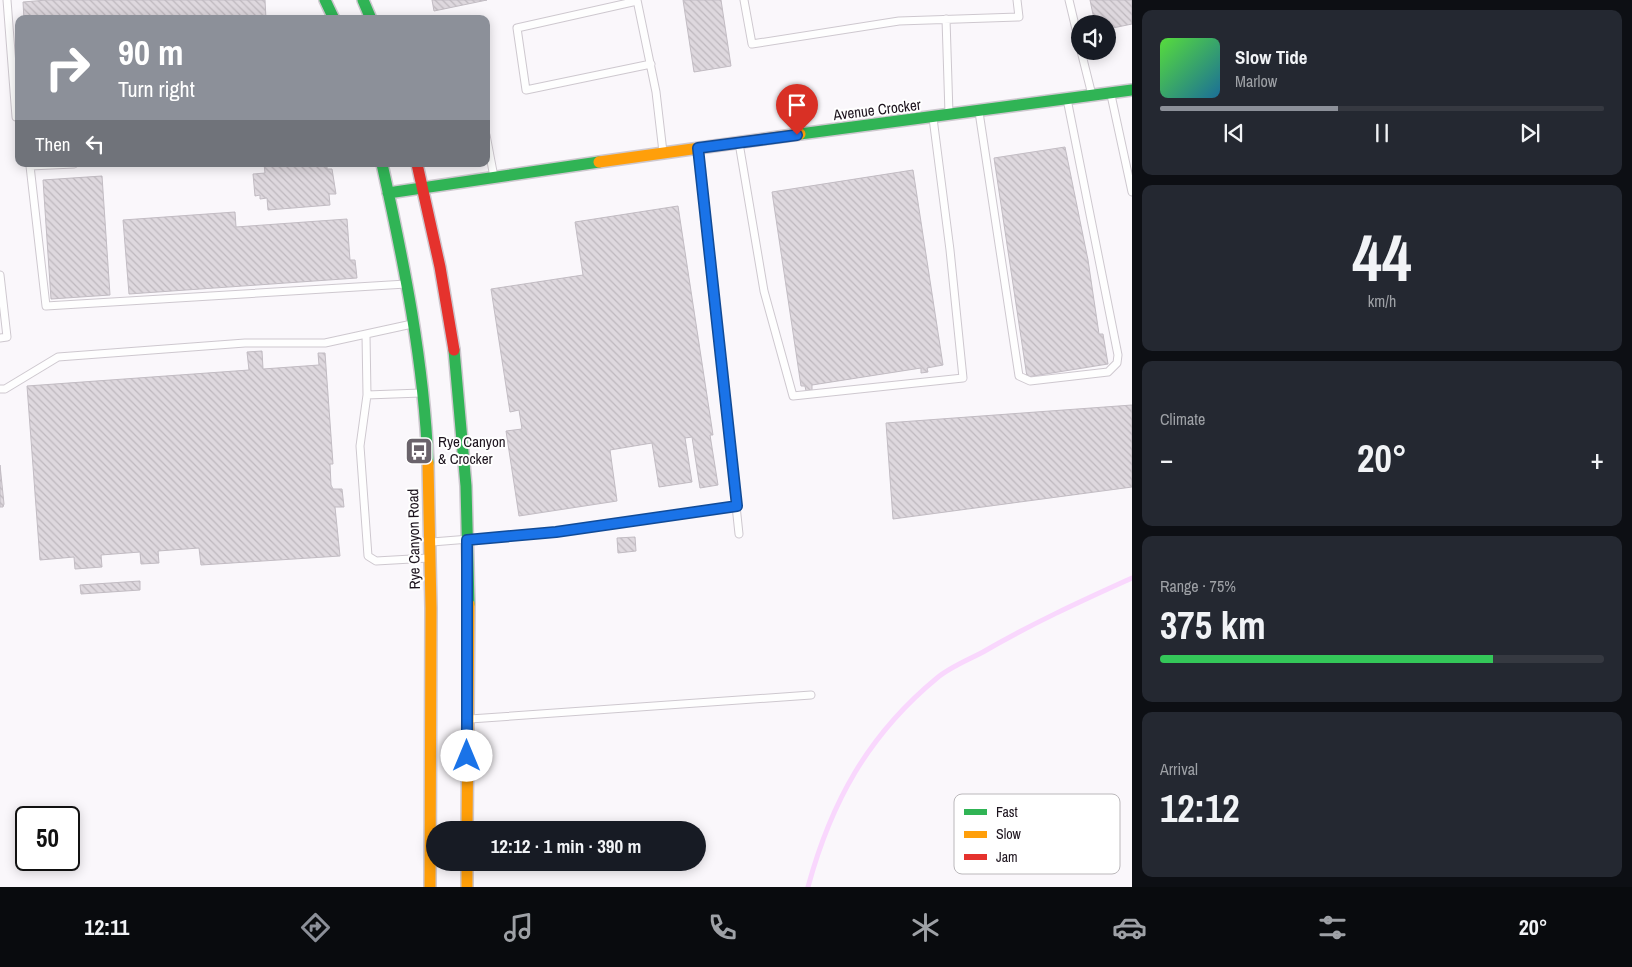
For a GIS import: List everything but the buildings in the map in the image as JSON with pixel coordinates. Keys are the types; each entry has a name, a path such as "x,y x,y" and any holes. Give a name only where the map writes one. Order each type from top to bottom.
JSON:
{"main road":[{"path":"325,0 332,15"},
{"path":"363,0 369,15"},
{"name":"Avenue Crocker","path":"388,193 663,152 979,112 1132,90"},
{"name":"Rye Canyon Road","path":"383,167 406,284 422,393 426,439 430,558 430,887"},
{"path":"418,167 446,300 457,372 467,540 467,821"},
{"path":"467,871 467,887"}],"lane":[{"path":"7,0 15,104"},
{"path":"744,0 752,44 899,21 1019,17 1017,0"},
{"path":"1069,0 1073,15"},
{"path":"651,64 526,90 517,28 637,1 651,64 663,152"},
{"path":"946,19 949,115"},
{"path":"1083,60 1092,95"},
{"path":"1110,93 1132,192"},
{"path":"979,112 1019,376 1030,380 1108,372 1118,362 1118,355 1067,99"},
{"path":"739,143 764,291 793,396 963,378 950,250 933,118"},
{"path":"698,148 739,534"},
{"path":"490,156 494,178"},
{"path":"30,167 46,306 406,284"},
{"path":"0,275 7,337 0,338"},
{"path":"0,389 5,389 58,357 245,343 325,343 412,324"},
{"path":"366,335 367,395 360,446 368,556 376,561 430,558"},
{"path":"367,395 422,393"},
{"path":"429,542 556,532 737,506"},
{"path":"467,720 810,695"}],"waterway":[{"path":"808,887 828,826 855,772 891,723 913,700 937,678 953,667 1038,622 1132,578"}],"traffic: fast":[{"path":"325,0 332,15"},
{"path":"363,0 369,15"},
{"path":"800,134 1132,90"},
{"path":"388,193 599,162"},
{"path":"383,167 412,313 426,425 428,463"},
{"path":"454,350 466,486 469,604"}],"traffic: slow":[{"path":"599,162 800,134"},
{"path":"428,463 431,608 430,887"},
{"path":"467,821 469,604"},
{"path":"467,871 467,887"}],"traffic: jam":[{"path":"418,167 440,267 454,350"}],"place":[{"name":"Rye Canyon & Crocker","path":"419,451"}],"route":[{"path":"467,756 467,540 556,532 737,506 698,148 797,135"}]}
